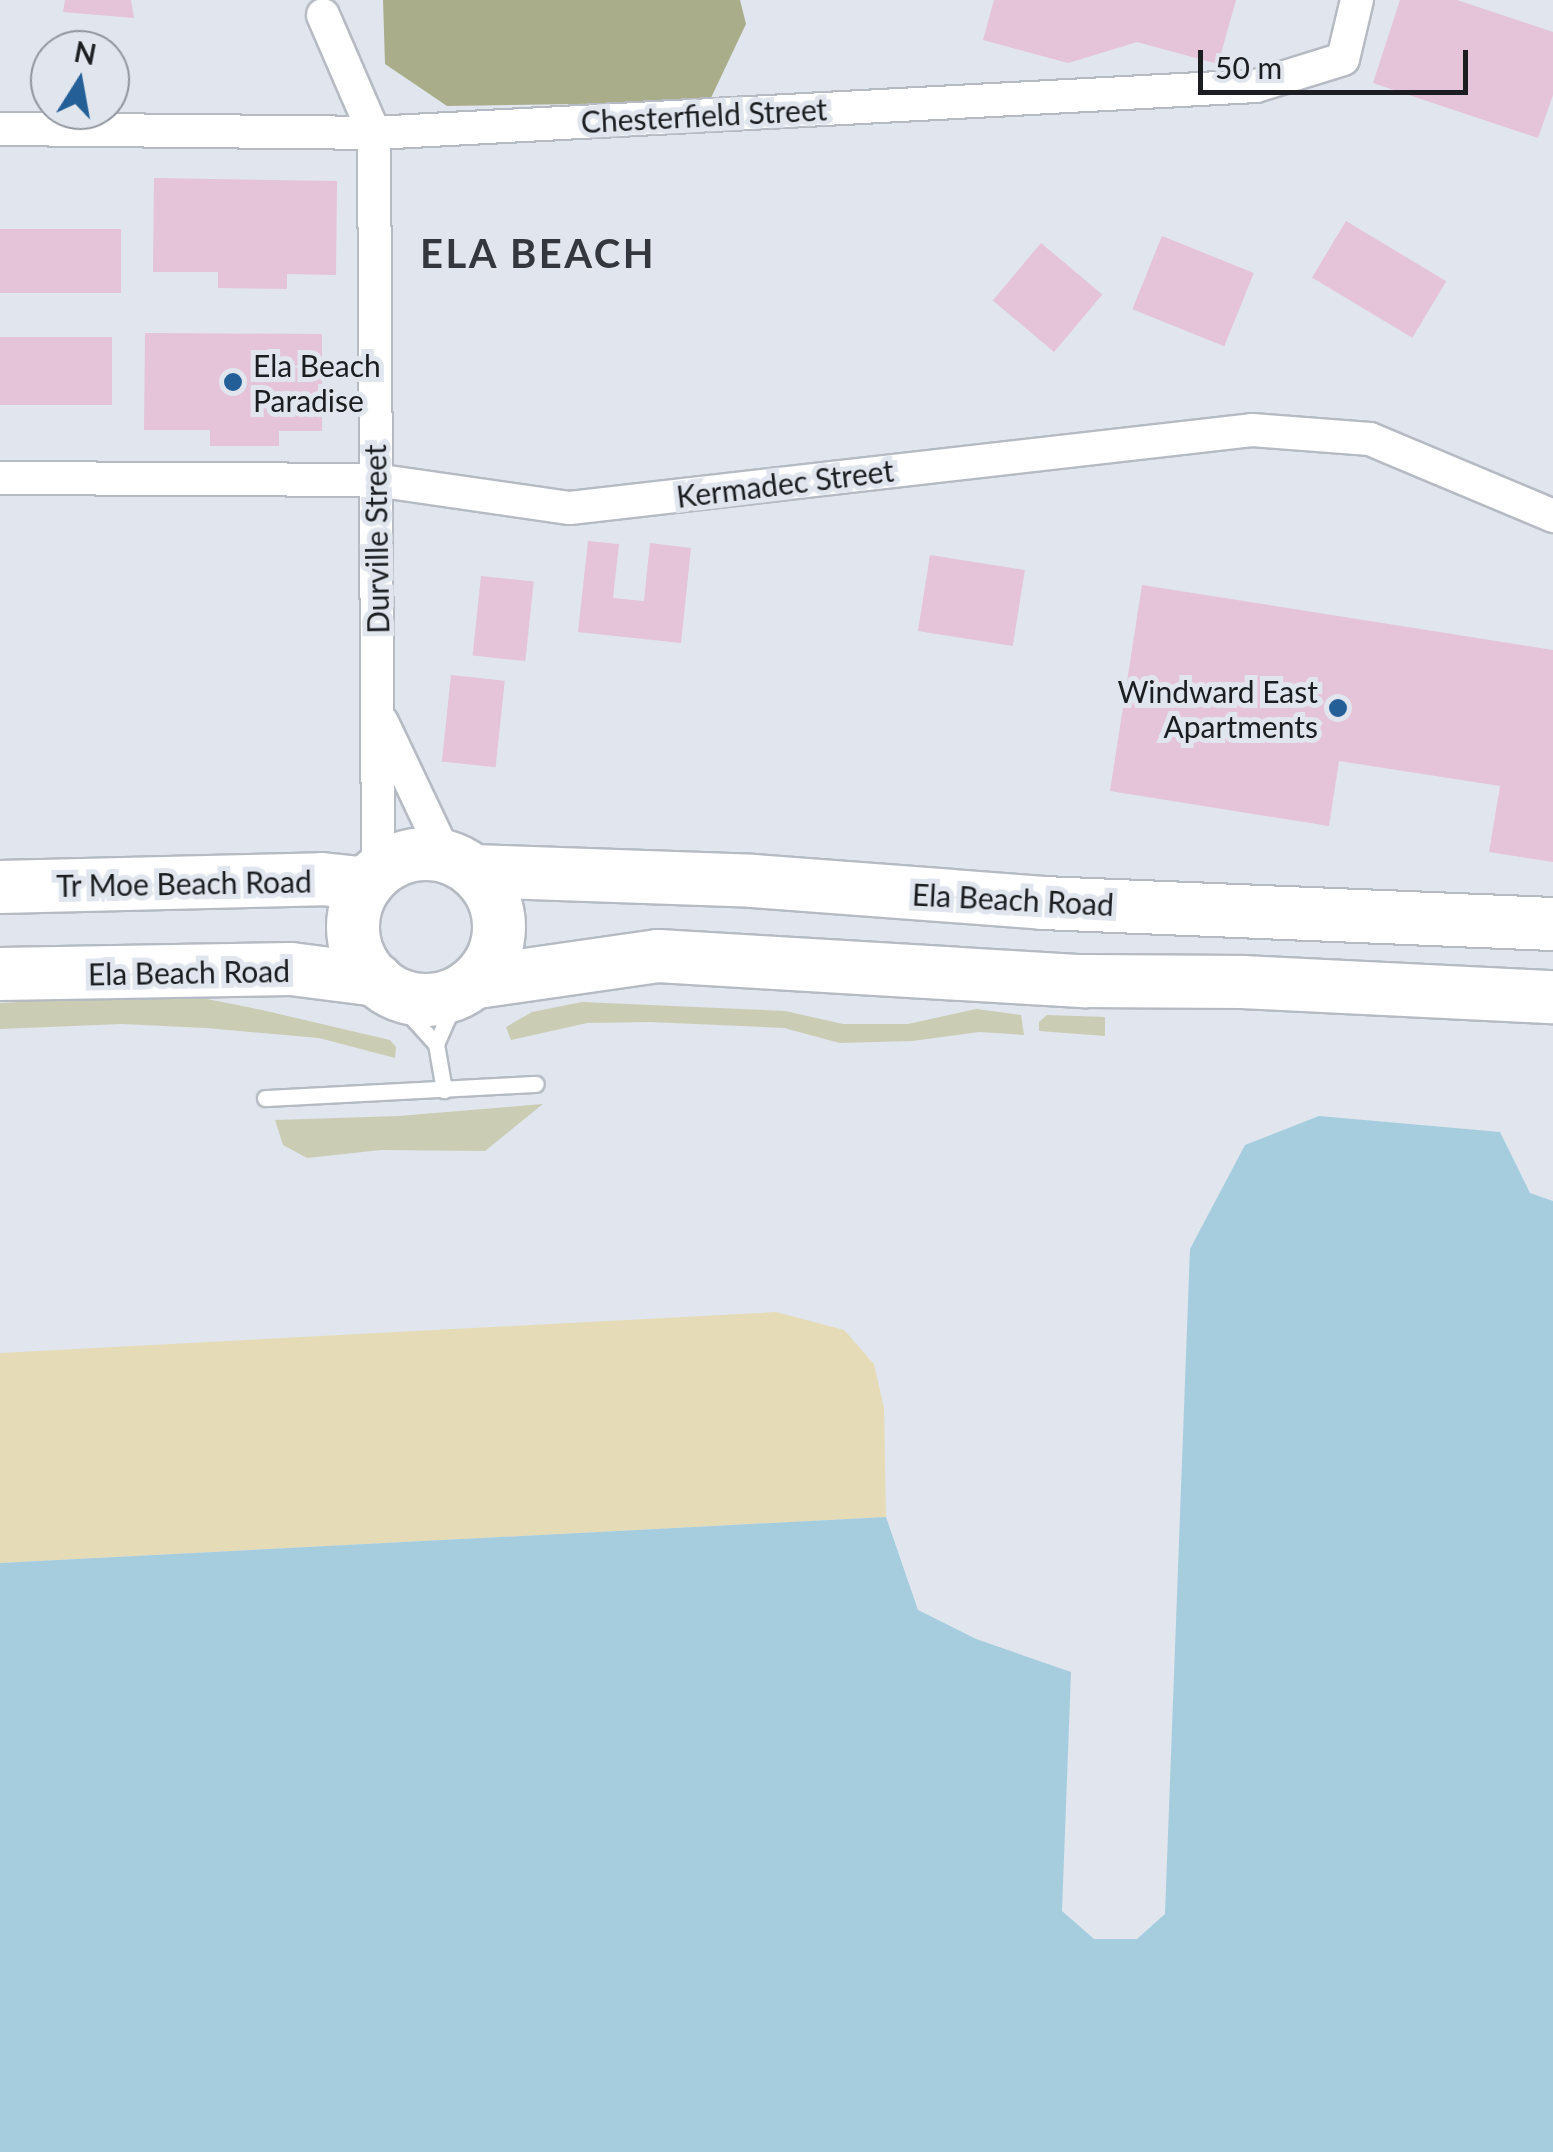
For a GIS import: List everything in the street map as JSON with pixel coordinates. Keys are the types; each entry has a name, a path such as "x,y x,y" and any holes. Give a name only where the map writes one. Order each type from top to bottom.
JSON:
{"highway":[{"path":"467,988 492,957 499,920 486,885 459,864 410,856 372,878 358,902 355,944 383,986 428,1002 467,988 658,956 1085,981 1244,982 1553,997"},
{"name":"Ela Beach Road","path":"459,864 1042,903 1553,924"},
{"name":"Tr Moe Beach Road","path":"0,887 372,878"},
{"name":"Ela Beach Road","path":"0,974 291,969 383,986"}],"street":[{"name":"Chesterfield Street","path":"0,129 374,132 1256,86 1344,59 1357,0"},
{"name":"Durville Street","path":"323,15 374,132 378,714 372,878"},
{"name":"Kermadec Street","path":"0,478 375,480 570,508 1252,430 1370,439 1408,451 1553,516"},
{"path":"378,714 459,864"}],"lane":[{"path":"383,986 436,1044 444,1090"},
{"path":"436,1044 467,988"},
{"path":"265,1098 536,1084"}],"green space":[{"path":"383,0 740,0 746,24 709,102 447,106 385,64"},
{"path":"122,997 207,999 262,1010 390,1040 396,1047 395,1058 319,1038 206,1028 122,1024 0,1029 0,1003"},
{"path":"582,1002 785,1011 843,1024 908,1024 976,1009 1021,1015 1024,1035 979,1032 912,1041 840,1043 784,1028 650,1022 587,1023 511,1040 506,1027 532,1012"},
{"path":"1047,1015 1105,1017 1105,1036 1039,1031 1039,1022"},
{"path":"543,1104 485,1151 381,1150 307,1158 283,1145 275,1120 399,1116"}],"sand":[{"path":"776,1312 844,1330 874,1364 884,1408 886,1517 0,1563 0,1353"}],"water":[{"path":"1319,1116 1500,1132 1530,1193 1553,1201 1553,2152 0,2152 0,1563 886,1517 918,1610 976,1639 1071,1672 1062,1911 1094,1939 1137,1939 1165,1914 1190,1249 1245,1145"}],"building":[{"path":"65,0 131,0 134,18 63,12"},
{"path":"994,0 1236,0 1218,64 1137,42 1068,63 983,40"},
{"path":"1400,0 1457,0 1553,32 1553,95 1538,138 1373,83"},
{"name":"Ela Beach Paradise","path":"154,178 337,181 336,275 287,274 287,289 218,288 218,272 153,272"},
{"path":"1346,221 1446,281 1412,338 1312,278"},
{"path":"0,229 121,229 121,293 0,293"},
{"path":"1162,236 1254,273 1224,346 1132,309"},
{"path":"1041,243 1102,294 1054,352 993,300"},
{"name":"Ela Beach Paradise","path":"145,333 322,334 322,431 279,431 279,446 210,446 210,430 144,430"},
{"path":"0,337 112,337 112,405 0,405"},
{"path":"588,541 619,544 613,598 644,601 650,543 691,548 681,643 578,632"},
{"path":"930,555 1025,570 1013,646 918,631"},
{"path":"481,576 534,582 525,661 473,656"},
{"name":"Windward East Apartments","path":"1142,585 1553,650 1553,862 1489,852 1500,786 1339,761 1329,826 1110,791"},
{"path":"451,675 505,681 496,767 442,762"}],"place":[{"name":"Ela Beach Paradise","path":"233,382"},
{"name":"Windward East Apartments","path":"1338,708"}],"district":[{"name":"ELA BEACH","path":"538,253"}]}
